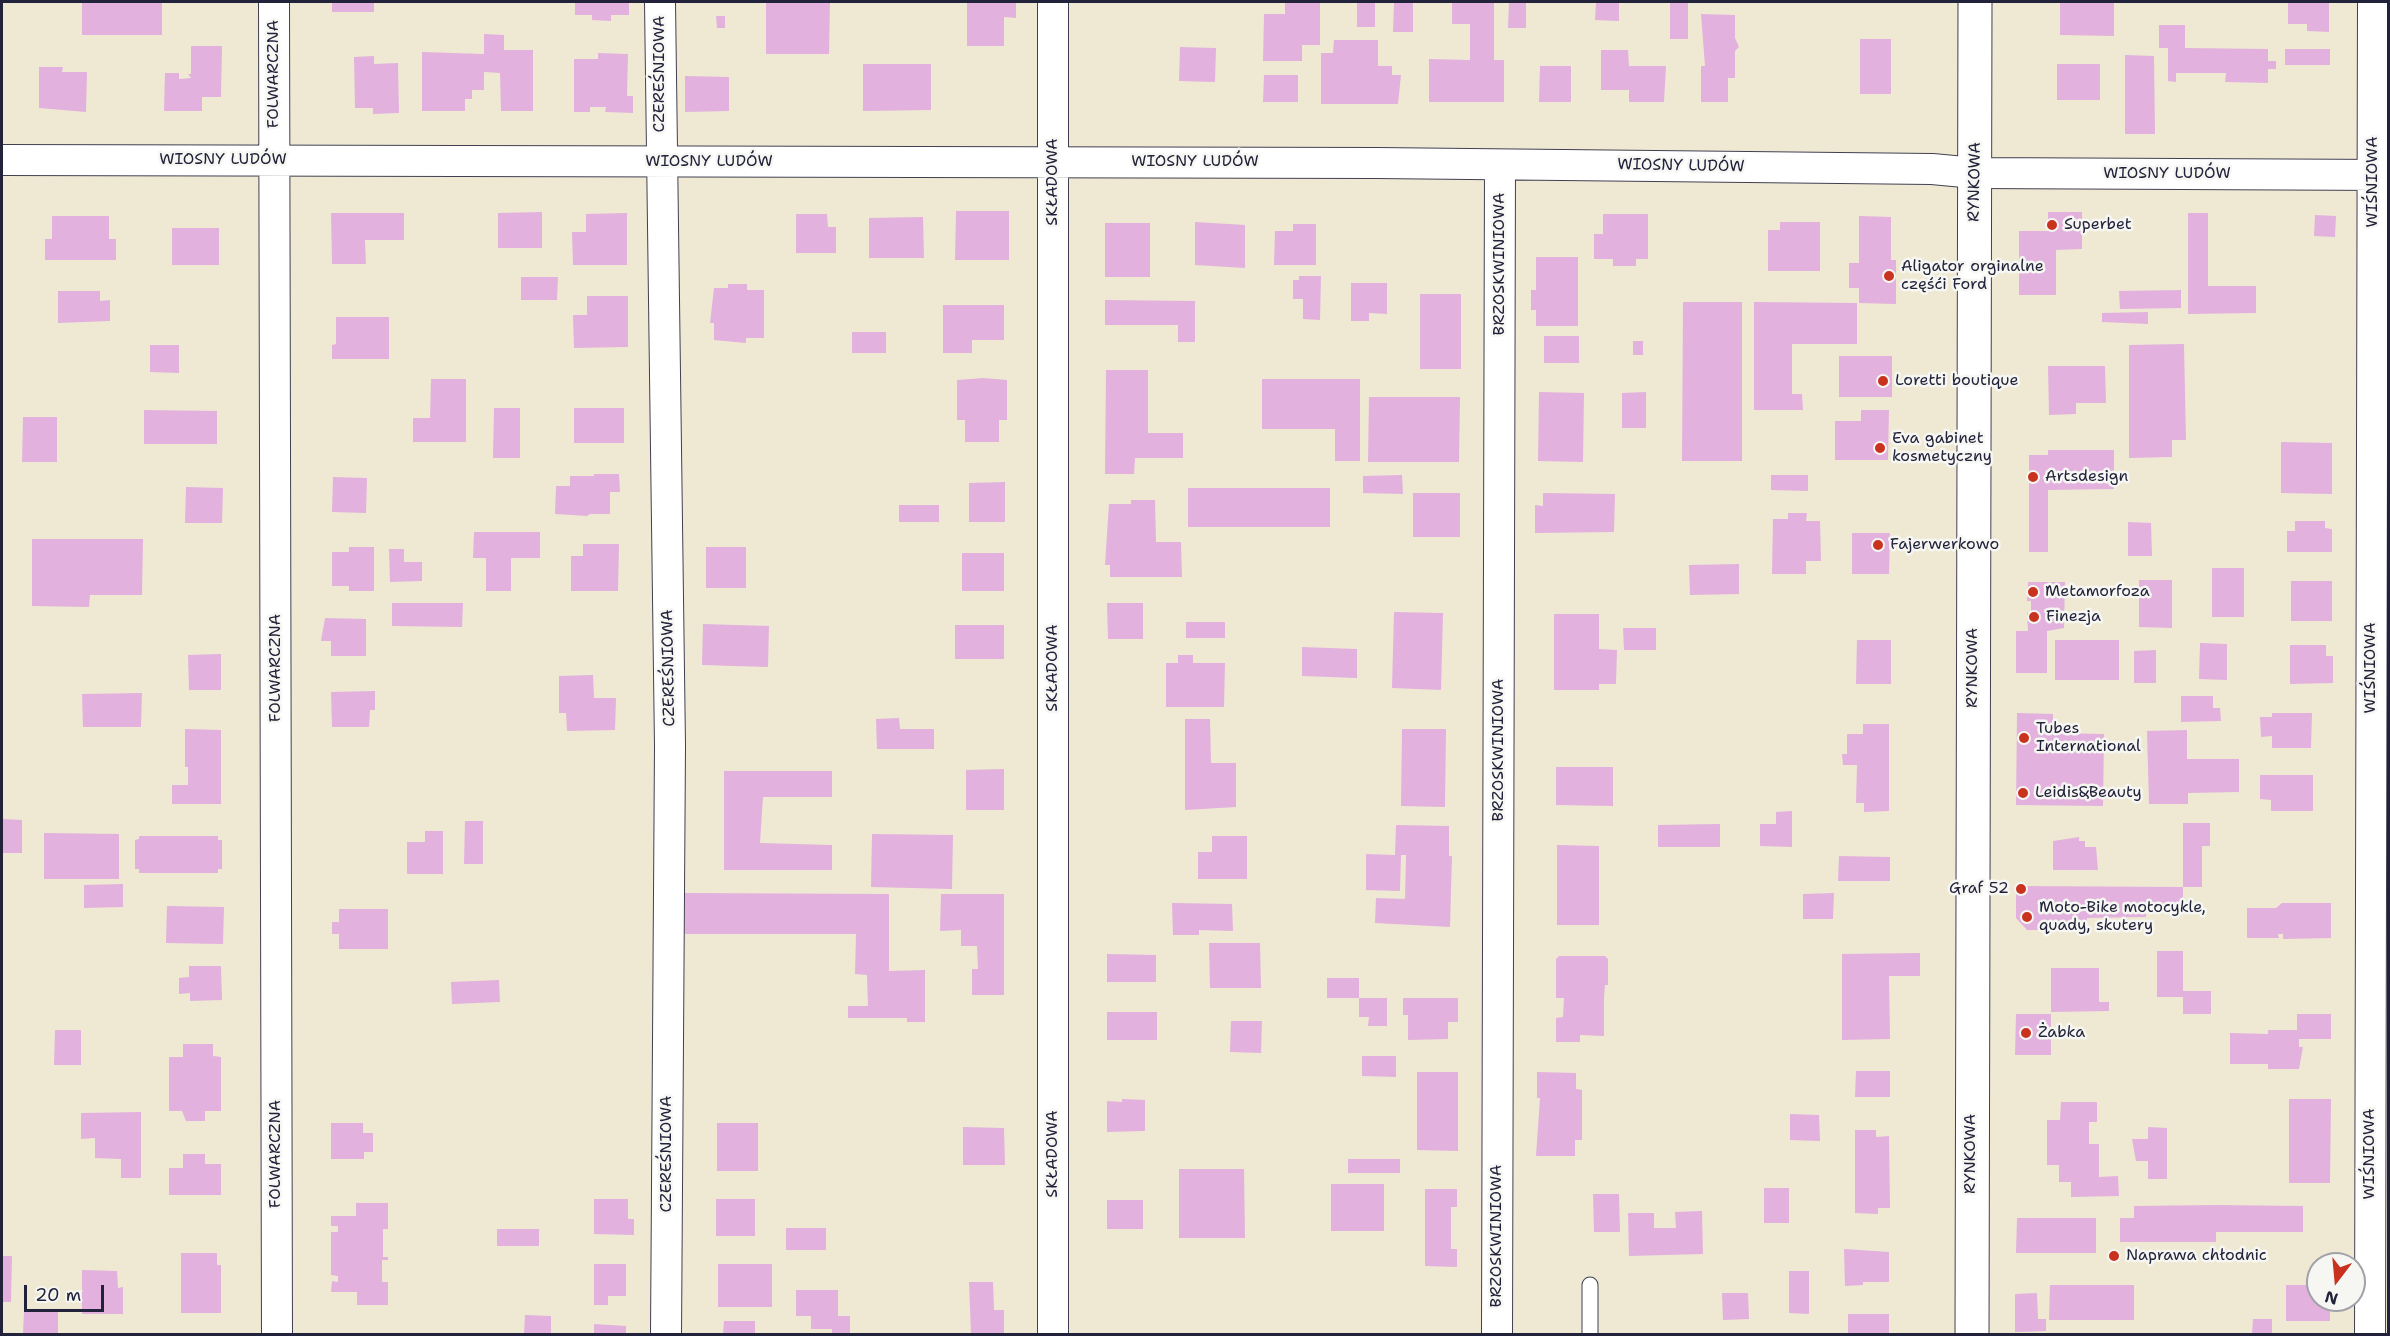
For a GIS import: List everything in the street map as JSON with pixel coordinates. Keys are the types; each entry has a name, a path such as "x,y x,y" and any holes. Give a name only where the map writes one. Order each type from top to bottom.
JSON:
{"street":[{"name":"FOLWARCZNA","path":"274,2 277,1335"},
{"name":"CZEREŚNIOWA","path":"660,2 670,734 666,1335"},
{"name":"SKŁADOWA","path":"1053,2 1053,1335"},
{"name":"RYNKOWA","path":"1972,1335 1975,2"},
{"name":"WIŚNIOWA","path":"2370,1335 2381,175 2373,2"},
{"name":"WIOSNY LUDÓW","path":"2,160 1053,161 1932,169 1975,173 2381,175"},
{"name":"BRZOSKWINIOWA","path":"1497,1335 1500,165"}],"lane":[{"path":"1590,1285 1590,1335"}],"building":[{"path":"82,2 162,2 162,35 82,35"},
{"path":"332,2 374,2 374,12 332,12"},
{"path":"575,2 629,2 629,15 611,15 611,21 592,20 592,15 575,15"},
{"path":"766,2 830,2 829,54 766,54"},
{"path":"967,2 1016,2 1016,18 1004,17 1004,46 967,46"},
{"path":"1285,2 1320,2 1320,45 1302,45 1302,61 1263,61 1264,14 1285,14"},
{"path":"1357,2 1375,2 1375,27 1357,27"},
{"path":"1394,2 1413,2 1413,32 1393,32"},
{"path":"1452,2 1494,2 1494,60 1504,60 1504,102 1429,102 1429,59 1470,60 1470,24 1452,24"},
{"path":"1509,2 1526,2 1526,28 1508,28"},
{"path":"1596,2 1619,2 1619,21 1595,20"},
{"path":"1670,2 1688,2 1688,39 1670,39"},
{"path":"2060,2 2114,2 2114,36 2060,35"},
{"path":"2288,2 2329,2 2329,32 2307,31 2307,24 2288,24"},
{"path":"1701,14 1735,15 1735,38 1739,47 1735,51 1735,78 1728,78 1728,102 1701,102 1701,66 1705,66"},
{"path":"716,16 725,16 725,28 717,28"},
{"path":"2159,25 2185,25 2185,48 2268,49 2268,61 2276,61 2276,69 2268,69 2268,83 2225,82 2226,73 2176,73 2176,82 2168,81 2168,48 2159,48"},
{"path":"484,34 504,35 504,50 533,50 533,111 501,111 500,73 484,72 484,90 472,90 472,99 465,99 465,111 422,111 422,52 484,54"},
{"path":"1860,39 1891,39 1891,94 1860,94"},
{"path":"1334,40 1378,40 1378,66 1392,66 1392,75 1401,75 1398,104 1321,104 1321,53 1333,53"},
{"path":"191,46 222,46 221,97 202,97 202,111 164,111 165,73 179,73 179,79 191,78 188,74 191,74"},
{"path":"1180,47 1216,48 1215,82 1179,81"},
{"path":"2285,49 2330,49 2330,65 2285,65"},
{"path":"1601,50 1628,50 1629,66 1666,66 1664,102 1629,102 1629,90 1601,90"},
{"path":"598,53 628,54 627,96 633,96 633,113 605,112 606,107 590,107 590,112 574,112 574,59 598,59"},
{"path":"2125,55 2154,56 2155,134 2125,134"},
{"path":"374,56 374,64 398,63 399,113 373,114 373,108 355,108 354,57"},
{"path":"863,64 931,64 931,110 863,111"},
{"path":"2057,64 2100,64 2100,100 2057,100"},
{"path":"1540,66 1571,66 1571,102 1539,102"},
{"path":"39,67 63,67 62,72 87,72 86,112 39,108"},
{"path":"1264,75 1298,75 1298,102 1263,102"},
{"path":"685,76 729,77 729,111 685,112"},
{"path":"956,211 1009,211 1009,260 955,260"},
{"path":"542,212 542,248 498,248 498,213"},
{"path":"2048,212 2082,212 2082,249 2056,250 2056,295 2019,295 2019,231 2048,231"},
{"path":"331,213 404,213 404,240 365,240 366,264 332,264"},
{"path":"627,213 627,265 573,265 572,232 586,232 586,214"},
{"path":"2188,213 2208,213 2208,286 2256,286 2256,313 2188,314"},
{"path":"796,214 827,214 828,227 836,227 836,253 796,253"},
{"path":"1603,214 1648,214 1648,259 1636,259 1636,266 1613,266 1613,259 1594,259 1594,234 1603,234"},
{"path":"2315,215 2336,216 2335,237 2314,236"},
{"path":"52,216 109,216 109,239 116,239 116,260 45,260 45,239 52,239"},
{"path":"1859,216 1891,217 1891,260 1896,260 1896,304 1859,303 1859,288 1849,288 1849,263 1859,263"},
{"path":"923,217 924,258 869,258 869,218"},
{"path":"1195,222 1245,225 1245,268 1195,265"},
{"path":"1780,222 1820,222 1820,271 1768,271 1768,230 1780,230"},
{"path":"1105,223 1150,223 1150,277 1105,277"},
{"path":"1293,224 1316,224 1316,265 1274,265 1275,231 1293,231"},
{"path":"172,228 219,228 219,265 172,265"},
{"path":"1536,257 1578,257 1578,326 1536,326 1536,310 1531,310 1531,290 1536,290"},
{"path":"1299,276 1321,276 1320,320 1303,319 1303,299 1293,299 1293,280 1299,280"},
{"path":"521,277 558,277 557,300 521,300"},
{"path":"1351,283 1387,283 1387,314 1369,313 1369,321 1351,321"},
{"path":"728,284 747,284 747,290 764,290 764,338 746,338 746,343 714,340 714,323 710,323 714,288 728,288"},
{"path":"2181,290 2181,308 2120,309 2119,291"},
{"path":"58,291 100,291 100,301 110,300 110,321 58,323"},
{"path":"1420,294 1461,294 1461,369 1420,369"},
{"path":"587,296 628,296 628,347 574,348 573,315 587,315"},
{"path":"1105,300 1195,301 1195,342 1178,342 1178,325 1105,325"},
{"path":"1683,302 1742,302 1742,461 1682,461"},
{"path":"1754,302 1857,303 1857,344 1792,344 1792,394 1802,394 1803,410 1754,410"},
{"path":"943,305 1004,305 1004,340 972,340 972,353 943,353"},
{"path":"2148,312 2148,324 2102,322 2102,313"},
{"path":"336,317 389,317 389,359 332,359 332,345 336,344"},
{"path":"852,332 886,332 886,353 852,353"},
{"path":"1544,336 1579,336 1579,363 1544,363"},
{"path":"1633,341 1643,341 1643,355 1633,355"},
{"path":"2184,344 2186,440 2172,440 2172,457 2129,458 2129,345"},
{"path":"150,345 179,345 179,373 150,372"},
{"path":"1839,356 1892,356 1892,397 1839,397"},
{"path":"2048,366 2105,366 2106,403 2076,403 2076,414 2049,415"},
{"path":"1106,370 1148,370 1148,433 1183,433 1183,458 1135,458 1134,474 1105,474"},
{"path":"983,378 1007,380 1007,420 999,420 999,442 965,442 965,420 957,420 957,380"},
{"path":"431,379 466,379 466,442 413,442 413,418 430,418"},
{"path":"1262,379 1360,379 1360,461 1335,461 1335,429 1262,429"},
{"path":"1539,392 1584,393 1583,462 1538,461"},
{"path":"1646,392 1646,428 1622,428 1622,393"},
{"path":"1369,397 1460,397 1459,462 1368,462"},
{"path":"494,408 520,408 520,458 493,458"},
{"path":"574,408 624,408 624,443 574,443"},
{"path":"144,410 217,411 217,444 144,444"},
{"path":"1861,410 1889,410 1888,460 1835,460 1835,421 1861,421"},
{"path":"23,417 57,417 57,462 22,462"},
{"path":"2281,442 2332,443 2332,494 2281,493"},
{"path":"2048,450 2114,450 2114,489 2048,490 2048,552 2029,552 2029,455 2048,455"},
{"path":"594,474 619,474 620,492 610,492 610,514 587,516 555,514 556,486 570,486 570,476 594,476"},
{"path":"1402,475 1403,494 1363,493 1363,476"},
{"path":"1771,475 1808,475 1808,491 1771,490"},
{"path":"333,477 367,478 366,513 332,512"},
{"path":"1005,482 1005,522 969,522 969,483"},
{"path":"186,487 223,488 222,523 185,523"},
{"path":"1188,488 1330,488 1330,527 1188,527"},
{"path":"1413,493 1460,493 1460,537 1413,537"},
{"path":"1543,493 1615,494 1614,532 1535,533 1535,505 1543,506"},
{"path":"1131,500 1155,500 1156,542 1181,542 1182,577 1110,577 1110,565 1105,565 1109,504 1131,504"},
{"path":"899,505 939,505 939,522 899,522"},
{"path":"1788,513 1807,513 1806,521 1820,521 1821,561 1806,561 1806,574 1772,574 1773,519 1788,519"},
{"path":"2295,521 2325,521 2325,528 2332,529 2332,552 2287,552 2287,531 2295,531"},
{"path":"2128,522 2151,523 2152,556 2128,556"},
{"path":"474,532 540,532 540,558 511,558 511,591 486,591 486,558 473,558"},
{"path":"1852,533 1890,533 1889,574 1852,574"},
{"path":"32,539 143,539 142,595 90,595 89,607 32,606"},
{"path":"583,544 619,544 618,591 571,591 571,556 583,556"},
{"path":"349,547 374,547 374,591 349,591 349,586 332,586 332,552 349,552"},
{"path":"706,547 746,547 746,588 706,588"},
{"path":"389,549 404,549 404,562 422,562 422,581 390,582"},
{"path":"962,553 1004,553 1004,591 962,591"},
{"path":"1739,564 1739,594 1690,595 1689,565"},
{"path":"2212,568 2244,568 2244,617 2212,617"},
{"path":"2139,580 2172,580 2172,628 2139,627"},
{"path":"2291,581 2332,581 2332,621 2291,621"},
{"path":"2028,582 2065,582 2064,628 2047,631 2047,673 2016,673 2016,631 2028,631 2027,613 2031,612 2031,601 2027,601"},
{"path":"392,603 463,603 462,627 392,626"},
{"path":"1107,603 1143,603 1143,639 1108,639"},
{"path":"1394,612 1443,613 1441,690 1392,688"},
{"path":"1554,614 1599,614 1599,649 1617,650 1616,684 1599,684 1599,690 1554,690"},
{"path":"325,618 366,619 366,656 331,656 331,641 321,641"},
{"path":"1186,622 1225,622 1225,638 1186,638"},
{"path":"703,624 769,626 768,667 702,665"},
{"path":"955,625 1004,625 1004,659 955,659"},
{"path":"1623,628 1656,628 1656,650 1624,650"},
{"path":"1857,640 1891,640 1891,684 1856,684"},
{"path":"2055,640 2119,640 2119,680 2055,680"},
{"path":"2200,643 2227,644 2227,680 2199,679"},
{"path":"2290,645 2326,645 2326,656 2333,656 2333,683 2290,684"},
{"path":"1302,647 1357,649 1357,678 1302,676"},
{"path":"2156,650 2156,683 2134,683 2134,651"},
{"path":"221,654 221,690 189,690 188,655"},
{"path":"1178,655 1193,655 1193,663 1225,663 1224,707 1166,707 1166,663 1178,663"},
{"path":"593,675 594,698 616,698 615,730 567,731 566,713 559,713 559,676"},
{"path":"375,691 375,710 370,710 369,727 332,727 331,692"},
{"path":"142,693 141,727 83,727 82,694"},
{"path":"2181,696 2213,696 2213,708 2220,708 2221,721 2181,722"},
{"path":"2017,713 2053,714 2053,733 2104,734 2103,806 2016,805"},
{"path":"2272,713 2312,713 2311,748 2272,748 2272,736 2261,737 2260,717 2272,717"},
{"path":"899,718 900,729 934,729 934,749 877,749 876,719"},
{"path":"1185,719 1210,719 1211,763 1236,763 1236,807 1185,810"},
{"path":"1863,724 1889,724 1889,811 1864,812 1864,803 1856,803 1857,765 1843,765 1842,754 1847,754 1847,734 1863,734"},
{"path":"185,729 221,730 221,804 172,804 172,785 188,785 188,767 185,767"},
{"path":"1402,729 1446,729 1445,807 1401,806"},
{"path":"2187,730 2187,759 2239,759 2239,792 2188,793 2188,804 2149,804 2147,731"},
{"path":"1556,767 1613,767 1613,806 1556,805"},
{"path":"1004,769 1004,810 966,810 966,770"},
{"path":"724,771 832,771 832,797 763,797 760,843 832,845 832,870 724,870"},
{"path":"2260,775 2313,775 2313,811 2271,811 2271,800 2260,799"},
{"path":"1792,811 1792,847 1760,846 1760,824 1776,824 1776,812"},
{"path":"2,819 22,820 22,853 2,853"},
{"path":"465,821 483,821 483,864 464,864"},
{"path":"2183,823 2210,823 2210,846 2202,846 2202,887 2183,887"},
{"path":"1720,824 1720,847 1658,847 1658,825"},
{"path":"1396,825 1449,826 1449,856 1452,856 1450,927 1375,923 1376,898 1405,899 1406,855 1401,855 1400,891 1366,890 1366,854 1395,855"},
{"path":"425,831 443,831 443,874 407,874 407,842 425,842"},
{"path":"44,833 119,834 119,879 44,879"},
{"path":"872,834 953,835 952,889 871,887"},
{"path":"139,836 218,836 218,840 222,840 222,869 218,869 218,873 139,873 139,869 135,869 135,840 139,839"},
{"path":"1212,836 1247,836 1247,879 1198,879 1198,852 1212,852"},
{"path":"2079,837 2079,841 2085,841 2085,847 2096,847 2098,870 2053,870 2053,841"},
{"path":"1557,845 1599,846 1599,925 1557,925"},
{"path":"1839,856 1890,857 1890,881 1838,881"},
{"path":"123,884 123,907 84,908 84,885"},
{"path":"2016,886 2183,887 2183,909 2146,909 2146,917 2087,918 2087,930 2027,930 2016,918"},
{"path":"685,893 889,894 889,971 925,970 925,1022 907,1022 907,1018 848,1018 848,1006 868,1006 867,975 855,974 856,934 685,934"},
{"path":"1834,893 1833,919 1803,919 1803,894"},
{"path":"941,894 1004,894 1004,995 972,995 972,969 978,969 977,946 961,946 961,930 940,931"},
{"path":"1172,903 1232,904 1233,931 1199,930 1199,935 1173,935"},
{"path":"2282,903 2331,903 2331,938 2283,939 2283,934 2278,934 2279,938 2247,938 2247,908 2276,908"},
{"path":"167,906 224,907 223,944 166,943"},
{"path":"339,909 388,909 388,949 339,949 339,934 332,934 332,922 339,922"},
{"path":"1209,943 1260,943 1261,988 1210,988"},
{"path":"2157,951 2183,951 2183,991 2211,991 2211,1014 2183,1014 2183,997 2157,997"},
{"path":"1920,953 1920,976 1889,976 1890,1039 1842,1040 1842,954"},
{"path":"1107,954 1156,955 1156,982 1107,982"},
{"path":"1559,956 1605,956 1608,959 1608,985 1605,985 1604,998 1604,1036 1580,1035 1580,1042 1556,1042 1556,1018 1563,1017 1564,998 1556,998 1556,959"},
{"path":"189,966 221,966 222,1000 190,1001 190,993 179,994 179,978 189,977"},
{"path":"2051,968 2099,968 2099,1002 2109,1002 2109,1011 2051,1012"},
{"path":"1327,978 1359,978 1359,998 1327,998"},
{"path":"499,980 500,1002 452,1004 451,982"},
{"path":"1359,998 1387,998 1387,1026 1368,1026 1369,1017 1359,1017"},
{"path":"1403,998 1458,998 1458,1022 1448,1022 1448,1039 1408,1040 1408,1015 1403,1015"},
{"path":"1107,1012 1157,1012 1157,1040 1107,1040"},
{"path":"2016,1014 2051,1014 2051,1055 2015,1055"},
{"path":"2297,1014 2331,1014 2331,1039 2299,1039 2299,1047 2303,1047 2299,1069 2268,1069 2268,1064 2230,1064 2230,1033 2268,1034 2268,1030 2297,1030"},
{"path":"1231,1021 1262,1021 1261,1053 1230,1052"},
{"path":"55,1030 81,1030 81,1065 54,1065"},
{"path":"183,1044 213,1044 213,1056 221,1057 221,1111 205,1111 205,1121 186,1121 182,1111 169,1111 169,1057 183,1057"},
{"path":"1362,1056 1396,1056 1396,1077 1362,1076"},
{"path":"1856,1071 1890,1071 1890,1097 1855,1097"},
{"path":"1417,1072 1458,1072 1458,1151 1417,1150"},
{"path":"1537,1072 1576,1073 1576,1089 1582,1090 1582,1140 1575,1140 1575,1156 1536,1156 1540,1098 1537,1098"},
{"path":"1122,1099 1145,1100 1145,1131 1107,1132 1107,1101 1122,1102"},
{"path":"2289,1099 2331,1099 2330,1183 2289,1183"},
{"path":"2061,1102 2097,1102 2097,1122 2089,1122 2089,1144 2099,1144 2099,1177 2118,1176 2119,1196 2071,1197 2071,1182 2059,1182 2059,1165 2047,1165 2047,1120 2060,1120"},
{"path":"141,1112 141,1178 121,1178 121,1159 95,1158 95,1138 81,1139 81,1113"},
{"path":"1790,1114 1819,1115 1820,1141 1790,1140"},
{"path":"331,1123 363,1123 363,1133 373,1133 373,1152 364,1152 364,1159 331,1159"},
{"path":"717,1123 758,1123 758,1171 717,1171"},
{"path":"963,1127 1004,1128 1005,1165 963,1165"},
{"path":"2148,1127 2167,1128 2167,1179 2148,1179 2148,1161 2136,1161 2132,1139 2148,1139"},
{"path":"1855,1130 1876,1130 1876,1137 1889,1136 1890,1208 1878,1208 1878,1214 1855,1213"},
{"path":"183,1154 205,1154 205,1164 221,1164 221,1195 169,1195 169,1168 183,1168"},
{"path":"1348,1159 1400,1159 1400,1173 1348,1173"},
{"path":"1179,1169 1244,1169 1245,1238 1179,1238"},
{"path":"1331,1184 1384,1184 1384,1231 1331,1231"},
{"path":"1764,1188 1789,1188 1789,1223 1764,1223"},
{"path":"1425,1189 1457,1189 1457,1207 1451,1207 1451,1249 1457,1249 1457,1267 1425,1266"},
{"path":"1593,1194 1619,1194 1620,1232 1594,1232"},
{"path":"594,1199 628,1199 628,1219 634,1219 634,1235 594,1234"},
{"path":"716,1199 755,1199 755,1236 716,1236"},
{"path":"1107,1200 1143,1200 1143,1229 1107,1229"},
{"path":"356,1203 388,1203 388,1229 383,1229 383,1257 388,1257 388,1260 382,1260 382,1282 388,1282 388,1305 357,1305 357,1292 331,1292 332,1281 338,1282 338,1276 331,1275 331,1232 338,1232 338,1226 331,1226 331,1216 356,1216"},
{"path":"2134,1206 2303,1206 2303,1232 2216,1232 2216,1242 2120,1242 2120,1218 2134,1218"},
{"path":"1702,1211 1703,1254 1629,1256 1628,1213 1654,1213 1654,1228 1676,1228 1675,1212"},
{"path":"2017,1218 2096,1218 2096,1253 2016,1253"},
{"path":"786,1228 826,1228 826,1250 786,1250"},
{"path":"497,1229 539,1229 539,1246 497,1246"},
{"path":"1844,1249 1889,1252 1889,1282 1863,1282 1863,1285 1845,1286"},
{"path":"181,1253 217,1253 217,1265 221,1265 221,1313 181,1313"},
{"path":"2,1256 12,1256 11,1302 2,1302"},
{"path":"594,1264 626,1264 626,1296 608,1296 608,1305 594,1305"},
{"path":"718,1264 772,1264 772,1307 718,1307"},
{"path":"82,1270 117,1271 118,1288 123,1287 123,1314 82,1314"},
{"path":"1789,1271 1809,1271 1809,1314 1789,1313"},
{"path":"969,1282 993,1282 994,1310 1004,1310 1004,1334 971,1334"},
{"path":"2050,1285 2134,1285 2134,1320 2049,1320"},
{"path":"2286,1285 2306,1285 2306,1312 2330,1312 2330,1321 2286,1321"},
{"path":"796,1290 838,1290 838,1316 850,1316 850,1334 832,1334 832,1329 811,1329 811,1316 796,1316"},
{"path":"1722,1293 1748,1293 1749,1319 1723,1320"},
{"path":"2037,1293 2038,1319 2046,1319 2046,1331 2015,1332 2015,1294"},
{"path":"24,1311 58,1312 58,1334 23,1334"},
{"path":"1848,1314 1889,1314 1889,1334 1848,1334"},
{"path":"525,1315 551,1316 551,1334 524,1334"},
{"path":"2253,1319 2272,1319 2272,1334 2252,1334"},
{"path":"724,1321 755,1321 755,1334 723,1334"},
{"path":"594,1324 626,1326 626,1334 594,1334"}],"place":[{"name":"Superbet","path":"2052,225"},
{"name":"Aligator orginalne częśći Ford","path":"1889,276"},
{"name":"Loretti boutique","path":"1883,381"},
{"name":"Eva gabinet kosmetyczny","path":"1880,448"},
{"name":"Artsdesign","path":"2033,477"},
{"name":"Fajerwerkowo","path":"1878,545"},
{"name":"Metamorfoza","path":"2033,592"},
{"name":"Finezja","path":"2034,617"},
{"name":"Tubes International","path":"2024,738"},
{"name":"Leidis&Beauty","path":"2023,793"},
{"name":"Graf 52","path":"2021,889"},
{"name":"Moto-Bike motocykle, quady, skutery","path":"2027,917"},
{"name":"Żabka","path":"2026,1033"},
{"name":"Naprawa chłodnic","path":"2114,1256"}]}
